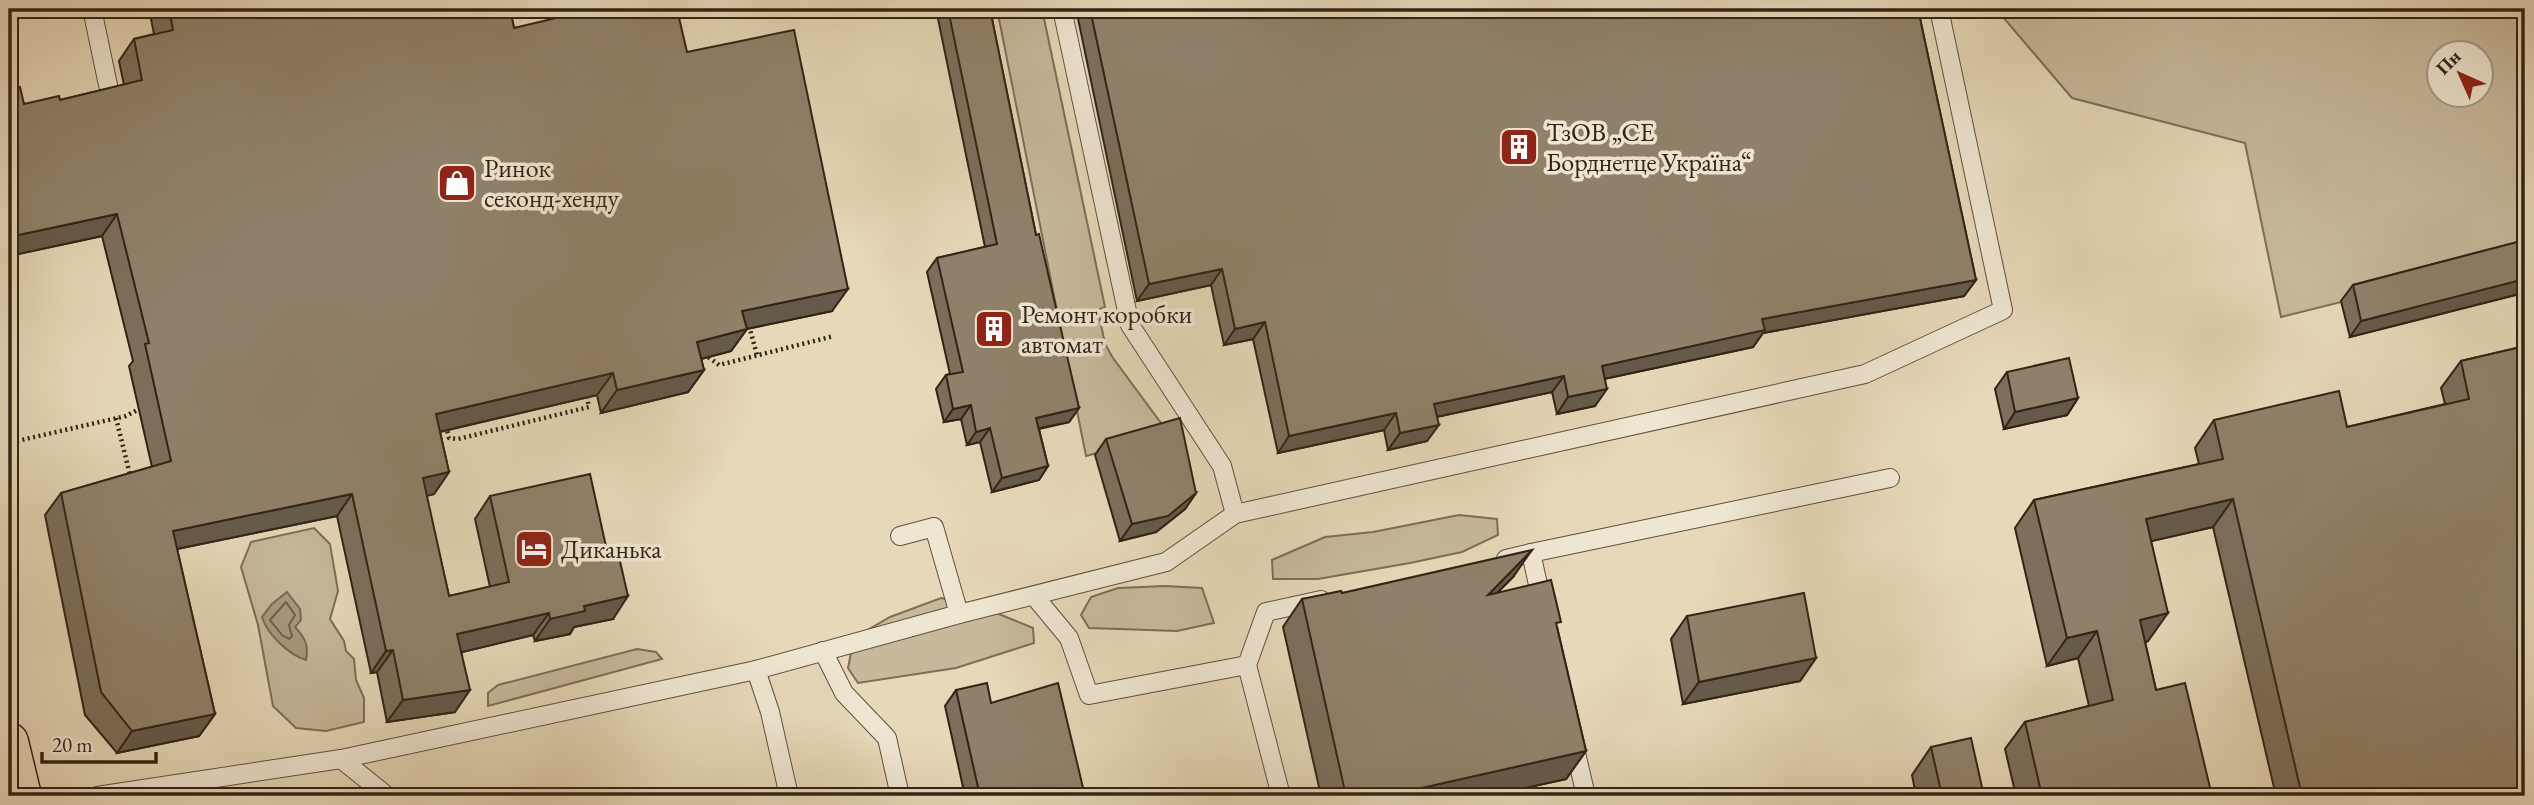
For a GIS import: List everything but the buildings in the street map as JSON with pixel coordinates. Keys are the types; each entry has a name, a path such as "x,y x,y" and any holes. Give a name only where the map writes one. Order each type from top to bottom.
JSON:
{"highway":[{"path":"9,742 22,796"}],"lane":[{"path":"92,9 108,85"},
{"path":"1062,9 1130,325 1222,466 1235,514"},
{"path":"97,796 341,759 756,670 959,614 1166,562 1235,514 1865,374 2003,310 1938,9"},
{"path":"1491,562 1890,478"},
{"path":"900,536 933,527 959,614"},
{"path":"1531,553 1546,621"},
{"path":"1035,597 1069,638 1089,695 1247,665"},
{"path":"1281,796 1247,665 1266,612 1332,597"},
{"path":"823,651 844,693 887,738 901,796"},
{"path":"756,670 770,712 789,796"},
{"path":"1571,729 1586,796"},
{"path":"341,759 387,796"}],"path":[{"path":"621,13 641,9"},
{"path":"747,315 757,355"},
{"path":"701,351 719,365 834,336"},
{"path":"446,425 449,438 458,439 589,407 583,381"},
{"path":"17,441 126,416 149,404"},
{"path":"518,411 521,424"},
{"path":"116,418 131,479 144,476"}],"shaded area":[{"path":"997,9 1042,9 1105,307 1098,310 1105,344 1169,434 1086,456"},
{"path":"1996,9 2525,9 2525,256 2281,317 2245,143 2072,98"},
{"path":"1459,515 1497,519 1498,535 1462,552 1410,563 1318,579 1273,579 1272,560 1325,537 1373,532"},
{"path":"314,528 330,544 338,591 330,619 344,641 346,651 354,659 356,680 364,698 364,722 326,731 296,728 273,706 258,625 241,567 251,542"},
{"path":"1118,588 1202,588 1214,623 1177,631 1089,628 1081,615 1091,597"},
{"path":"941,598 987,609 1033,628 1034,643 956,668 858,683 848,668 854,638 890,617"},
{"path":"637,649 656,652 662,659 488,706 488,693 498,685"}],"water":[{"path":"287,592 300,609 301,620 295,627 305,642 306,660 280,643 262,617 272,604"}],"place":[{"name":"ТзОВ „СЕ Борднетце Україна“","path":"1519,147"},
{"name":"Ринок секонд-хенду","path":"457,183"},
{"name":"Ремонт коробки автомат","path":"994,329"},
{"name":"Диканька","path":"534,549"}]}
